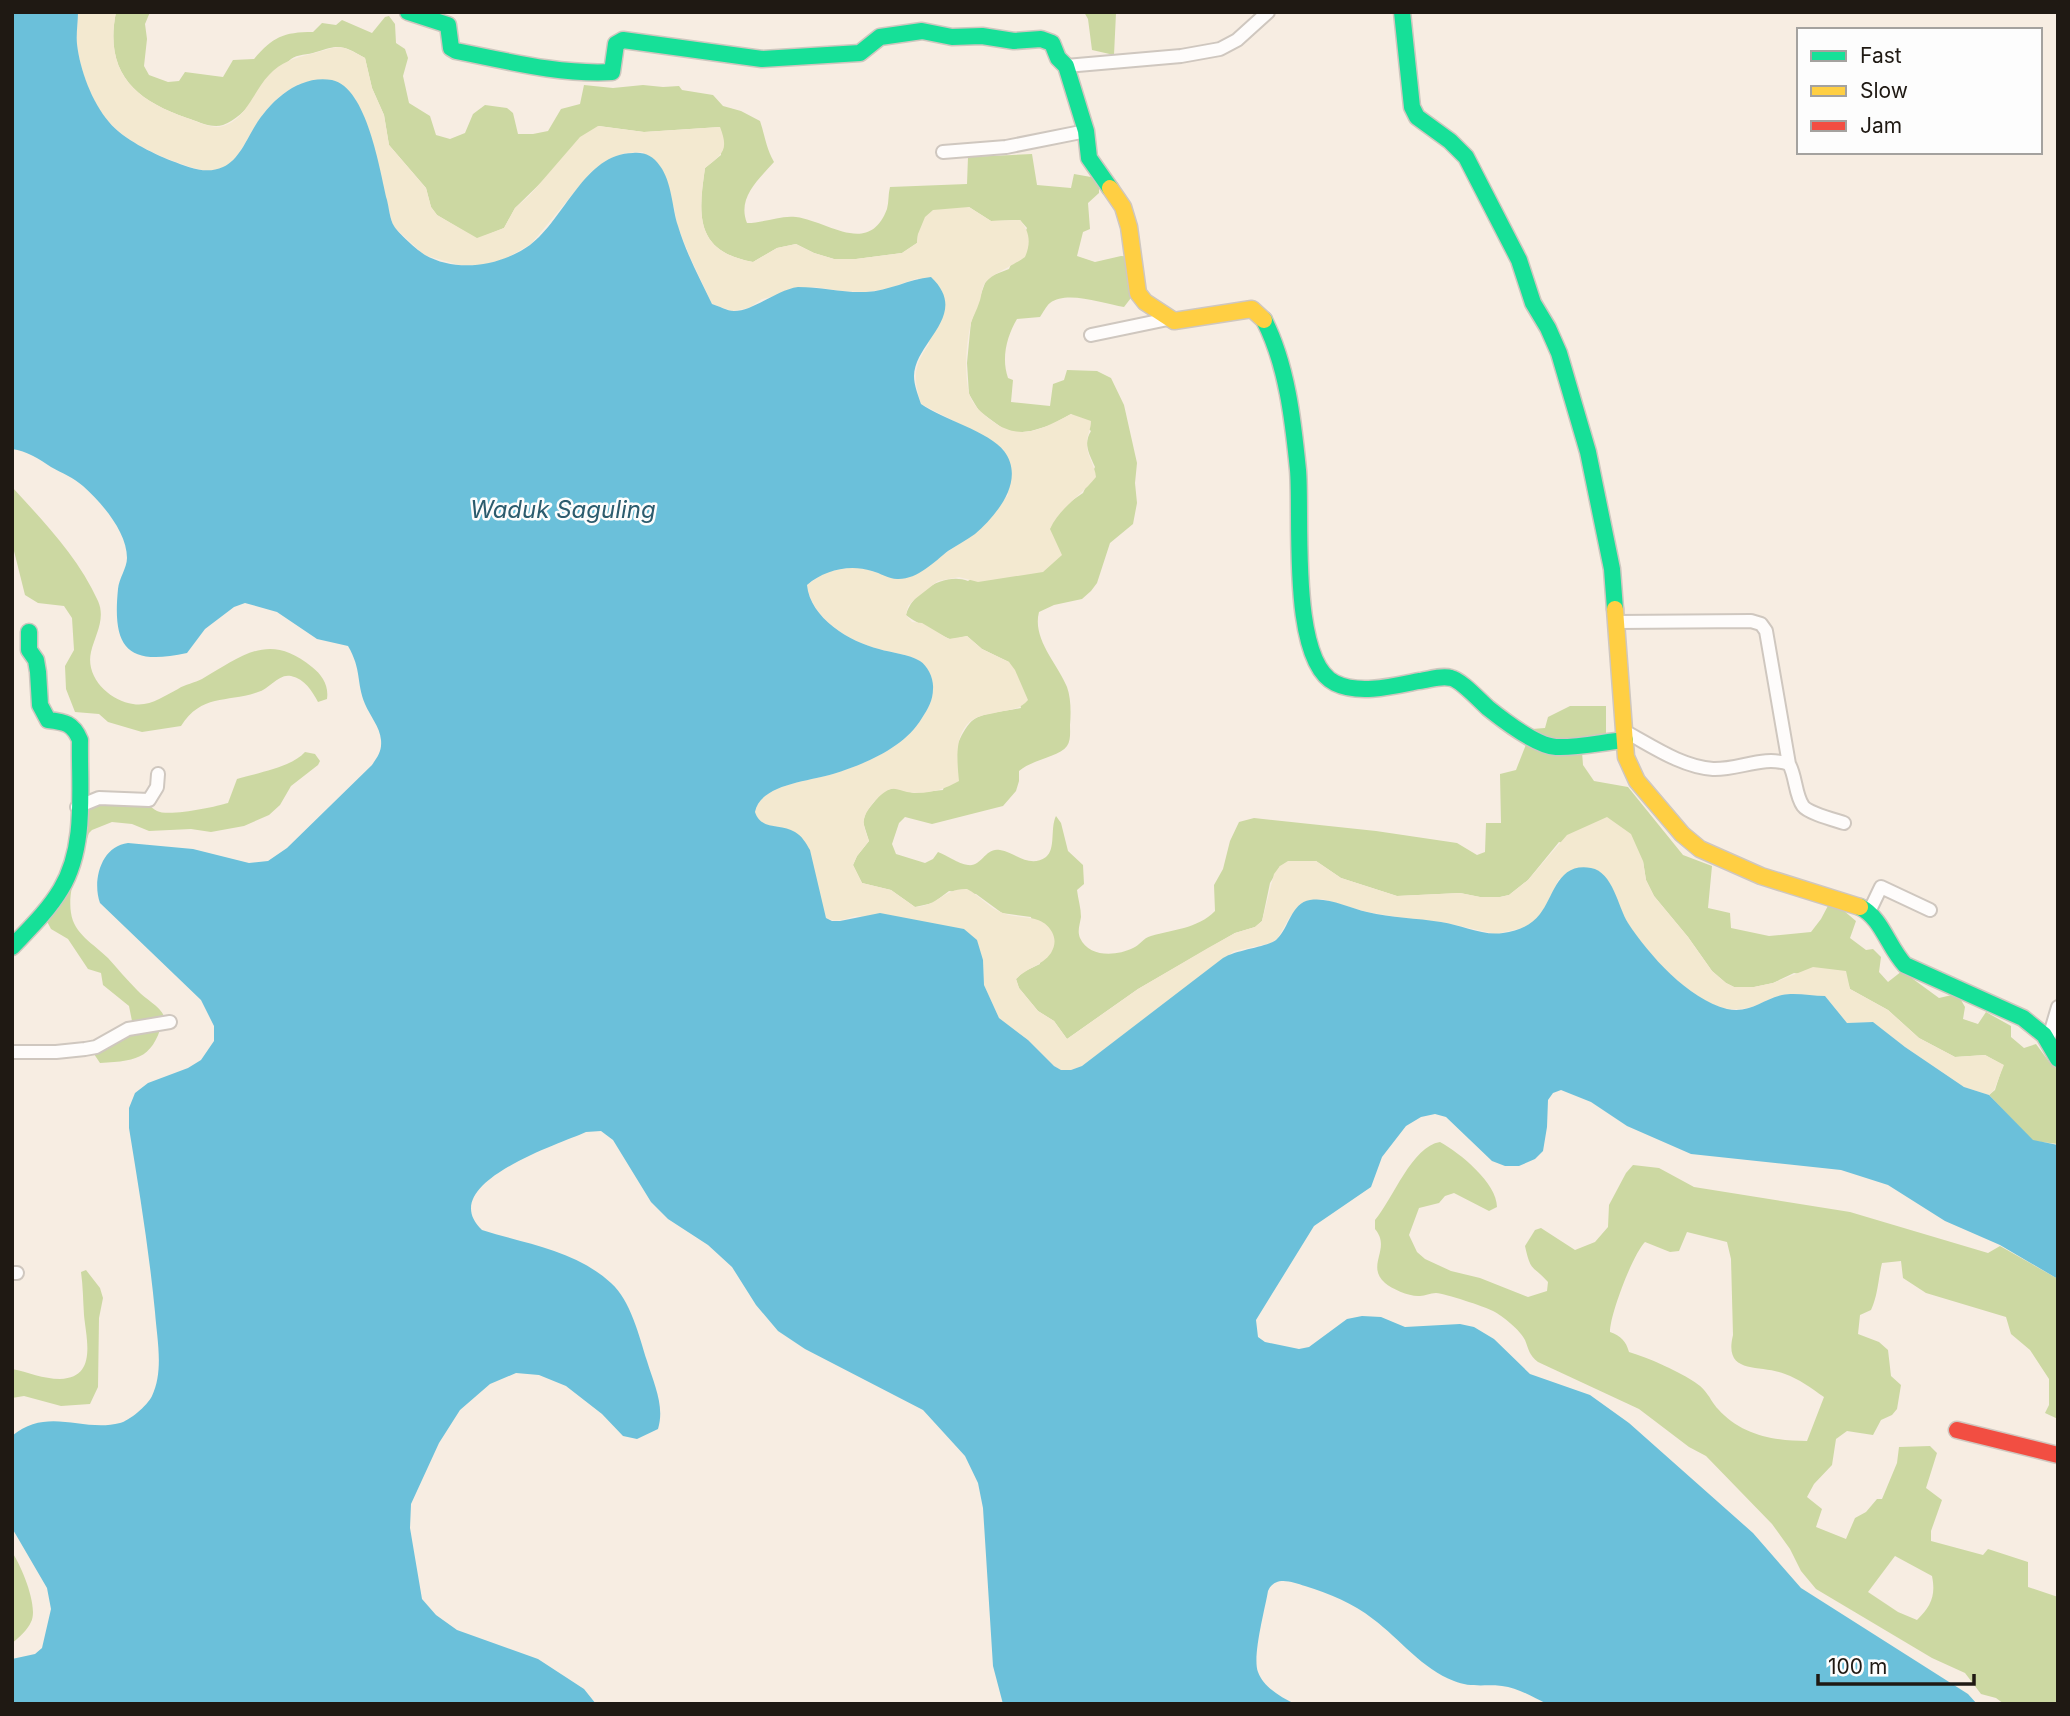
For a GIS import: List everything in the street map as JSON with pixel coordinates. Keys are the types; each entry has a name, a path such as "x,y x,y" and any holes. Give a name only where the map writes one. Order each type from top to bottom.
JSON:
{"street":[{"path":"408,12 448,25 451,31 451,48 456,51 525,65 592,73 612,72 616,44 623,40 762,59 860,53 880,37 922,31 959,37 1047,40 1052,43 1058,58 1066,66 1086,131 1089,158 1123,207 1129,227 1138,293 1145,302 1168,319"},
{"path":"1066,66 1181,56 1220,48 1237,40 1268,12"},
{"path":"1402,12 1412,107 1417,117 1450,141 1466,157 1519,260 1533,303 1559,354 1588,452 1612,569 1626,761 1630,774 1691,842 1707,854 1805,891 1844,900 1869,912 1905,965 2023,1018 2048,1041 2058,1059"},
{"path":"943,152 1006,147 1086,131"},
{"path":"1091,335 1168,319 1181,321 1252,309 1263,314 1274,338 1292,423 1299,481 1300,565 1306,634 1311,656 1325,677 1333,683 1358,688 1441,677 1453,678 1500,718 1543,744 1556,747 1626,736 1697,766 1725,769 1765,761 1789,764"},
{"path":"1617,622 1751,621 1761,624 1766,631 1789,764 1803,806 1844,823"},
{"path":"12,947 46,912 62,888 78,845 78,734 69,723 48,720 43,713 37,664 29,650 29,632"},
{"path":"77,807 99,798 149,800 157,787 158,774"},
{"path":"1869,912 1881,887 1930,910"},
{"path":"2048,1041 2058,1007"},
{"path":"12,1052 85,1049 128,1029 170,1021"},
{"path":"1958,1430 2058,1455"}],"green space":[{"path":"116,12 150,12 145,24 147,39 144,66 149,75 168,82 179,81 185,72 223,77 233,60 254,59 279,37 313,32 322,23 336,25 342,20 372,33 385,17 389,16 395,24 396,43 405,49 408,58 403,76 409,103 430,116 436,135 450,139 465,133 473,114 485,105 507,108 513,113 518,134 548,131 561,109 580,104 584,85 613,88 679,86 682,90 713,95 723,106 741,111 760,121 774,162 747,197 747,223 796,217 847,232 859,234 870,231 879,223 887,209 890,187 967,184 968,157 1032,154 1037,185 1071,188 1074,174 1091,177 1099,185 1099,193 1088,203 1090,229 1083,232 1077,256 1095,262 1121,256 1138,257 1134,294 1124,307 1086,299 1057,299 1049,304 1040,317 1017,319 1006,347 1005,363 1008,378 1013,380 1011,402 1050,406 1053,384 1064,380 1067,370 1097,371 1111,378 1124,405 1137,463 1137,503 1133,524 1110,543 1097,583 1091,591 1082,599 1054,605 1039,612 1042,641 1063,678 1069,696 1070,736 1067,746 1019,771 1016,791 1003,806 932,824 905,817 899,823 892,844 896,854 925,863 933,859 938,852 960,863 973,865 991,851 1000,850 1028,861 1040,860 1046,857 1051,849 1056,816 1061,823 1068,851 1083,865 1084,884 1077,890 1081,914 1080,938 1090,949 1097,952 1119,953 1135,947 1148,937 1201,922 1215,911 1214,885 1223,869 1230,841 1239,822 1254,818 1376,831 1457,843 1477,855 1485,852 1486,823 1501,823 1500,774 1516,770 1532,729 1545,728 1548,717 1570,706 1606,706 1606,734 1581,738 1583,765 1594,781 1628,787 1683,855 1712,866 1708,908 1730,913 1731,928 1769,936 1811,932 1831,900 1856,921 1850,938 1866,950 1873,949 1881,957 1879,972 1888,982 1902,971 1939,998 1952,995 1961,1000 1965,1007 1963,1019 1978,1024 1986,1012 2011,1026 2011,1037 2024,1048 2036,1044 2050,1063 2058,1064 2058,1144 2033,1141 1989,1095 1995,1090 2003,1065 1985,1055 1955,1057 1919,1038 1888,1010 1850,989 1847,980 1794,973 1773,983 1754,987 1734,987 1726,983 1712,971 1654,896 1646,880 1643,861 1559,842 1528,880 1509,895 1500,897 1460,893 1397,896 1341,878 1316,861 1280,866 1270,883 1262,921 1255,927 1235,933 1138,989 1067,1039 1054,1021 1038,1011 1019,988 1016,979 1023,972 1040,964 1031,917 1002,913 976,894 949,891 933,903 915,907 891,890 862,883 853,865 869,841 863,822 866,812 883,791 895,788 914,793 943,790 960,739 971,722 983,715 1021,708 1009,662 982,649 967,636 950,639 920,624 906,615 909,607 931,586 949,579 968,581 1050,528 1067,504 1083,493 1095,467 1087,444 1091,431 1071,414 1051,425 1013,433 979,411 969,394 967,363 971,322 985,283 991,276 1009,269 1027,228 1020,220 991,221 969,207 918,234 917,243 902,253 834,259 796,244 777,248 753,262 734,257 720,249 710,240 705,229 701,201 705,168 721,155 720,127 644,132 599,126 515,208 504,228 477,239 437,215 431,207 426,188 389,145 384,115 372,88 365,58 346,48 336,47 293,57 242,113 223,125 209,125 168,111 138,92 127,81 119,67 115,51 113,33"},
{"path":"1084,12 1118,12 1114,55 1092,50 1088,19"},
{"path":"12,487 71,555 98,601 101,614 90,662 96,679 108,693 133,704 151,702 202,679 243,656 269,649 282,650 297,656 316,670 326,685 327,699 318,702 304,683 287,676 258,692 206,704 198,708 181,726 142,732 108,722 99,714 75,712 66,689 65,666 74,650 72,618 64,606 38,603 25,595 12,543"},
{"path":"305,752 315,754 320,761 318,765 291,786 280,805 269,815 244,826 211,832 191,829 149,831 132,824 112,822 89,833 71,893 73,920 85,938 164,1016 156,1040 144,1054 126,1061 100,1063 94,1054 98,1049 134,1031 129,1006 103,985 101,973 88,969 68,939 51,929 40,908 65,874 77,797 95,792 115,796 136,793 154,809 163,813 203,809 228,803 237,779 283,766"},
{"path":"1440,1142 1467,1161 1491,1188 1497,1207 1489,1211 1454,1193 1445,1196 1439,1203 1419,1208 1409,1235 1417,1252 1425,1259 1451,1271 1480,1278 1528,1297 1547,1291 1548,1282 1533,1267 1527,1255 1525,1246 1535,1230 1541,1228 1575,1250 1595,1242 1608,1227 1609,1205 1633,1165 1659,1168 1694,1187 1850,1212 1988,1253 2000,1246 2058,1279 2058,1419 2045,1413 2049,1405 2049,1379 2030,1350 2011,1334 2006,1317 1926,1293 1903,1278 1901,1261 1882,1263 1877,1293 1871,1310 1860,1315 1858,1334 1879,1342 1888,1350 1891,1376 1901,1385 1897,1409 1892,1415 1881,1420 1873,1435 1847,1431 1836,1439 1832,1465 1814,1484 1807,1497 1822,1509 1816,1527 1846,1539 1855,1518 1866,1512 1877,1499 1882,1499 1897,1463 1899,1447 1930,1446 1937,1453 1926,1488 1942,1500 1931,1531 1931,1541 1983,1555 1988,1549 2028,1562 2028,1587 2058,1597 2058,1704 2004,1704 1996,1698 1981,1694 1965,1673 1932,1658 1816,1589 1801,1571 1790,1549 1772,1524 1706,1456 1689,1447 1639,1409 1538,1362 1531,1355 1519,1332 1497,1313 1441,1294 1406,1294 1385,1283 1377,1270 1381,1243 1375,1229 1375,1220 1412,1163 1430,1146","holes":["1687,1232 1727,1242 1731,1259 1733,1357 1746,1366 1790,1376 1824,1397 1807,1441 1770,1438 1737,1425 1718,1409 1698,1384 1670,1368 1629,1352 1623,1339 1610,1332 1623,1285 1645,1242 1670,1252 1679,1251","1895,1556 1932,1576 1931,1600 1917,1620 1898,1612 1868,1592"]},
{"path":"86,1270 100,1288 103,1298 99,1318 98,1387 90,1404 61,1406 24,1396 12,1398 12,1369 60,1379 72,1377 80,1372 85,1364 87,1345 81,1272"},
{"path":"12,1552 28,1586 33,1615 28,1628 12,1643"}],"sand":[{"path":"78,12 116,12 113,33 115,51 119,67 127,81 138,92 168,111 214,127 227,125 235,120 269,75 288,61 338,47 365,58 372,88 384,115 389,145 426,188 431,207 437,215 477,238 504,228 515,208 529,196 580,137 598,126 644,132 720,127 724,141 723,151 705,168 701,201 705,229 710,240 720,249 734,257 753,262 777,248 796,244 834,259 902,253 917,243 925,217 933,210 969,207 991,221 1020,220 1028,238 1025,257 985,283 971,323 966,358 970,397 992,421 1013,431 1031,431 1071,414 1091,421 1087,447 1096,477 1054,521 1050,529 1062,555 1043,572 978,582 959,577 938,581 908,606 906,615 912,622 922,623 949,639 967,636 982,649 1009,662 1028,700 1015,709 978,717 964,728 958,745 959,781 928,792 914,793 891,789 879,797 867,811 864,820 869,841 853,865 862,883 891,890 915,907 930,904 952,891 967,889 998,911 1037,919 1048,926 1054,940 1051,953 1016,979 1019,988 1038,1011 1054,1021 1067,1039 1138,989 1235,933 1255,927 1262,921 1274,874 1288,861 1316,861 1341,878 1397,896 1460,893 1500,897 1509,895 1528,880 1567,835 1607,817 1631,834 1654,896 1712,971 1726,983 1734,987 1754,987 1773,983 1813,967 1846,971 1850,989 1888,1010 1919,1038 1955,1057 1985,1055 2004,1065 1994,1090 1989,1095 1964,1087 1873,1022 1847,1023 1825,996 1787,994 1740,1009 1717,1006 1703,999 1672,976 1645,947 1627,922 1602,874 1559,879 1542,913 1533,922 1522,928 1496,934 1442,922 1367,912 1322,899 1300,904 1278,938 1271,943 1234,951 1082,1066 1061,1070 999,1018 984,985 983,960 964,929 856,916 837,920 826,918 819,894 781,827 761,822 755,812 766,795 776,790 845,770 883,754 914,729 932,697 931,677 920,661 868,646 834,627 816,608 807,585 826,572 848,568 862,568 897,579 912,576 975,533 1008,495 1004,450 985,437 921,404 916,372 929,344 918,278 887,289 866,292 814,287 762,299 749,308 732,311 712,304 677,225 674,207 643,152 625,153 609,159 591,172 531,244 505,259 482,265 459,265 424,255 393,226 368,127 355,98 299,84 285,92 268,108 230,164 214,170 190,167 142,147 117,130 104,115 92,97 81,65 77,40"}],"water":[{"name":"Waduk Saguling","path":"12,12 78,12 77,40 81,64 92,95 103,114 115,128 138,145 197,169 217,169 228,164 238,155 269,107 297,85 320,79 332,80 344,86 363,113 370,132 393,223 418,250 438,261 479,265 518,252 542,234 576,190 601,164 616,156 637,153 652,157 664,172 681,236 712,304 731,311 742,310 798,287 866,292 931,277 942,291 945,304 938,328 917,363 914,379 921,404 997,444 1010,462 1010,485 1000,507 975,534 911,577 897,579 863,569 846,568 829,572 807,585 815,608 833,627 868,646 911,657 923,663 931,677 932,697 914,729 883,754 845,770 776,790 766,795 755,812 762,822 790,829 805,842 810,850 826,918 840,921 880,913 964,929 977,940 983,960 984,985 999,1018 1061,1070 1082,1066 1223,958 1273,942 1285,929 1294,911 1304,902 1317,899 1332,901 1376,914 1441,922 1495,934 1513,931 1532,922 1545,907 1564,875 1571,870 1591,868 1605,876 1610,883 1624,916 1647,949 1684,986 1698,996 1712,1004 1735,1010 1750,1008 1787,994 1825,996 1847,1023 1873,1022 1964,1087 1989,1095 2033,1140 2058,1145 2058,1279 2000,1245 1945,1221 1888,1185 1841,1170 1691,1154 1627,1126 1591,1102 1561,1090 1553,1093 1548,1100 1543,1151 1535,1159 1519,1166 1505,1166 1492,1161 1446,1117 1435,1114 1421,1117 1406,1126 1382,1157 1371,1187 1314,1226 1256,1320 1258,1337 1265,1342 1299,1349 1309,1347 1347,1319 1362,1316 1381,1317 1405,1327 1460,1324 1474,1327 1494,1339 1530,1374 1590,1395 1629,1423 1753,1533 1801,1588 1968,1694 1977,1704 1547,1704 1508,1687 1466,1684 1442,1676 1357,1608 1323,1592 1279,1581 1268,1591 1257,1665 1261,1678 1269,1687 1295,1704 1003,1704 993,1666 983,1508 978,1483 965,1456 923,1410 805,1349 778,1331 756,1305 732,1267 708,1245 668,1219 651,1202 613,1140 601,1131 586,1132 505,1169 486,1182 474,1197 471,1213 482,1230 566,1255 597,1272 618,1290 634,1319 655,1387 660,1412 658,1429 637,1439 623,1436 602,1414 566,1386 539,1375 516,1373 490,1384 460,1410 439,1443 411,1504 410,1528 422,1599 436,1615 457,1630 538,1659 584,1689 596,1704 12,1704 12,1659 35,1654 42,1648 51,1609 47,1588 12,1528 12,1436 25,1427 52,1421 93,1425 120,1423 138,1412 152,1396 158,1376 158,1344 147,1243 129,1128 129,1108 135,1093 148,1083 188,1068 201,1060 214,1041 214,1026 201,1000 100,903 97,885 101,866 111,851 128,843 193,849 249,863 268,861 287,848 372,765 381,744 379,731 362,696 355,662 348,646 317,639 277,612 245,603 234,607 205,629 187,653 150,657 128,648 118,626 118,589 127,558 118,528 105,509 79,483 33,456 12,449"}],"traffic: fast":[{"path":"408,12 448,25 451,48 456,51 534,66 592,72 612,72 616,44 623,40 762,59 860,53 880,37 922,31 952,37 982,36 1014,41 1041,39 1052,43 1058,58 1066,66 1086,131 1089,158 1110,188"},
{"path":"1402,12 1412,107 1417,117 1450,141 1466,157 1519,260 1533,303 1559,353 1588,452 1612,569 1615,609"},
{"path":"1264,320 1284,374 1291,412 1298,470 1299,552 1304,618 1310,647 1320,669 1335,683 1344,687 1366,689 1439,677 1451,678 1465,686 1511,725 1548,746 1573,747 1625,740"},
{"path":"12,947 61,889 75,854 80,816 80,740 68,724 48,720 40,705 38,672 36,660 29,650 29,632"},
{"path":"1860,907 1874,918 1905,965 2023,1018 2044,1035 2058,1059"}],"traffic: slow":[{"path":"1110,188 1123,207 1129,227 1138,293 1145,302 1174,321 1252,309 1264,320"},
{"path":"1615,609 1626,757 1637,781 1682,834 1700,849 1761,876 1860,907"}],"traffic: jam":[{"path":"1957,1430 2058,1455"}]}
